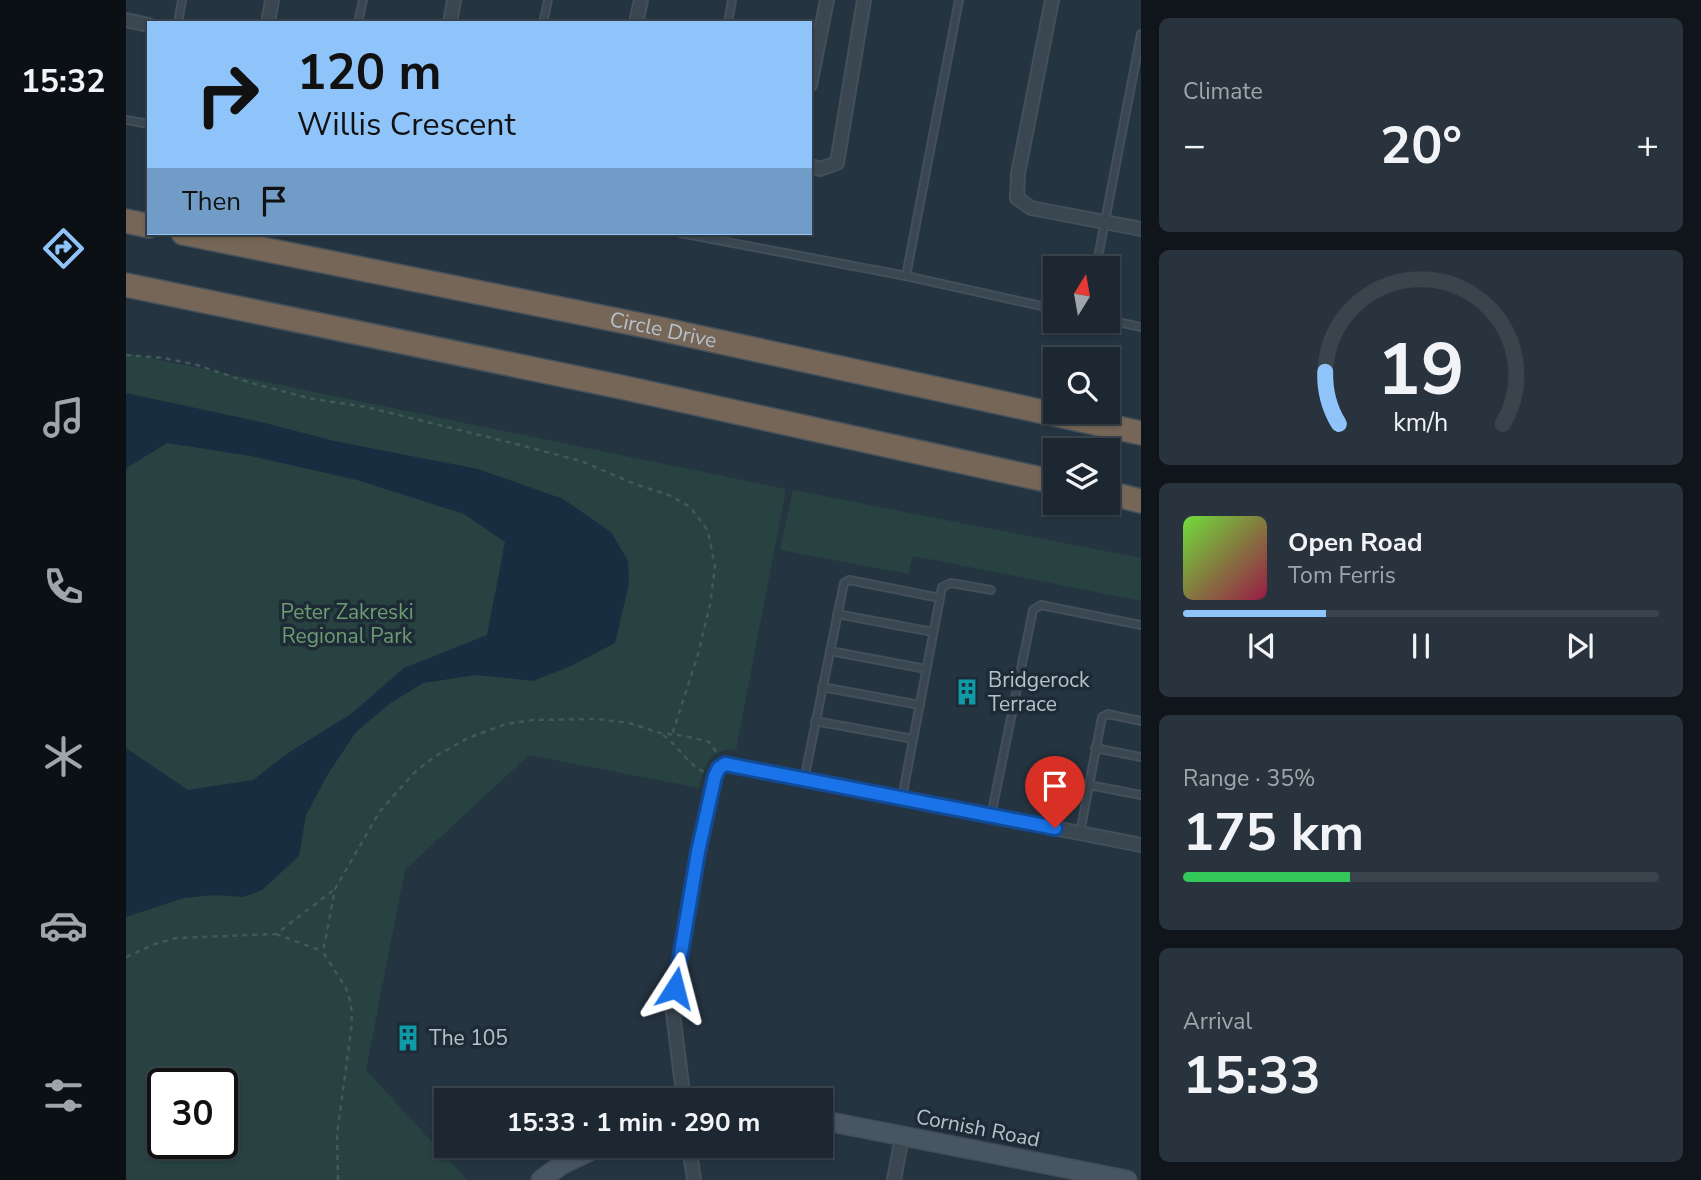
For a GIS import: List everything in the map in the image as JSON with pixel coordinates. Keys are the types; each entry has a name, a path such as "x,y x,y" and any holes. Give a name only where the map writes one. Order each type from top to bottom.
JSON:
{"highway":[{"path":"126,221 147,226"},
{"name":"Circle Drive","path":"193,235 708,339 1141,433"},
{"path":"126,285 621,387 1043,479"},
{"path":"1120,496 1141,501"}],"street":[{"path":"268,21 272,0"},
{"path":"450,21 454,0"},
{"path":"636,21 641,0"},
{"path":"812,75 827,0"},
{"path":"812,167 820,169 837,163 864,0"},
{"path":"1052,0 1018,174 1017,198 1031,208 1141,229"},
{"path":"126,20 147,25"},
{"path":"682,1088 672,1005 698,852 715,776 725,764 1141,845"},
{"name":"Cornish Road","path":"833,1123 1126,1180"},
{"path":"894,1180 902,1136"},
{"path":"541,1180 575,1158"},
{"path":"691,1158 694,1180"}],"lane":[{"path":"178,21 182,0"},
{"path":"358,21 363,0"},
{"path":"543,21 548,0"},
{"path":"728,21 732,0"},
{"path":"906,276 959,0"},
{"path":"1098,256 1141,34"},
{"path":"126,120 147,124"},
{"path":"695,235 906,276 1043,306"},
{"path":"1120,323 1141,327"},
{"path":"804,779 843,585 849,580 940,597"},
{"path":"902,798 942,587 951,583 991,590"},
{"path":"992,816 1033,610 1041,605 1141,625"},
{"path":"837,614 933,632"},
{"path":"830,650 926,669"},
{"path":"822,687 920,705"},
{"path":"1080,833 1100,720 1105,715 1141,720"},
{"path":"815,721 913,739"},
{"path":"1095,748 1141,757"},
{"path":"1089,785 1141,795"}],"path":[{"path":"126,355 163,358 197,365 308,398 366,407 581,461 637,485 669,495 690,507 708,531 715,567 710,605 698,654 672,735"},
{"path":"323,952 335,889 380,811 396,792 434,757 468,738 506,724 562,718 629,723 660,733 709,742 717,753"},
{"path":"660,733 673,742 691,765 700,771"},
{"path":"276,934 335,889"},
{"path":"126,957 176,938 276,934 323,952 346,988 351,1004 352,1023 337,1135 338,1180"}],"green space":[{"name":"Peter Zakreski Regional Park","path":"126,353 786,489 736,750 720,752 709,760 699,788 529,755 405,870 366,1070 434,1144 434,1158 447,1158 467,1180 126,1180"},
{"path":"793,490 1141,558 1141,601 913,556 908,574 780,550"}],"water":[{"path":"126,393 334,441 478,469 563,499 611,532 628,561 629,584 615,643 571,666 533,681 476,675 423,683 389,704 356,732 328,774 306,815 299,856 262,890 243,897 215,895 184,898 126,917 126,748 188,790 253,780 288,753 351,714 404,668 487,635 505,542 464,514 357,480 251,456 167,443 128,467 126,471"}],"place":[{"name":"Bridgerock Terrace","path":"967,692"},
{"name":"The 105","path":"408,1038"}],"route":[{"path":"675,988 698,852 715,776 725,764 1055,828"}]}
